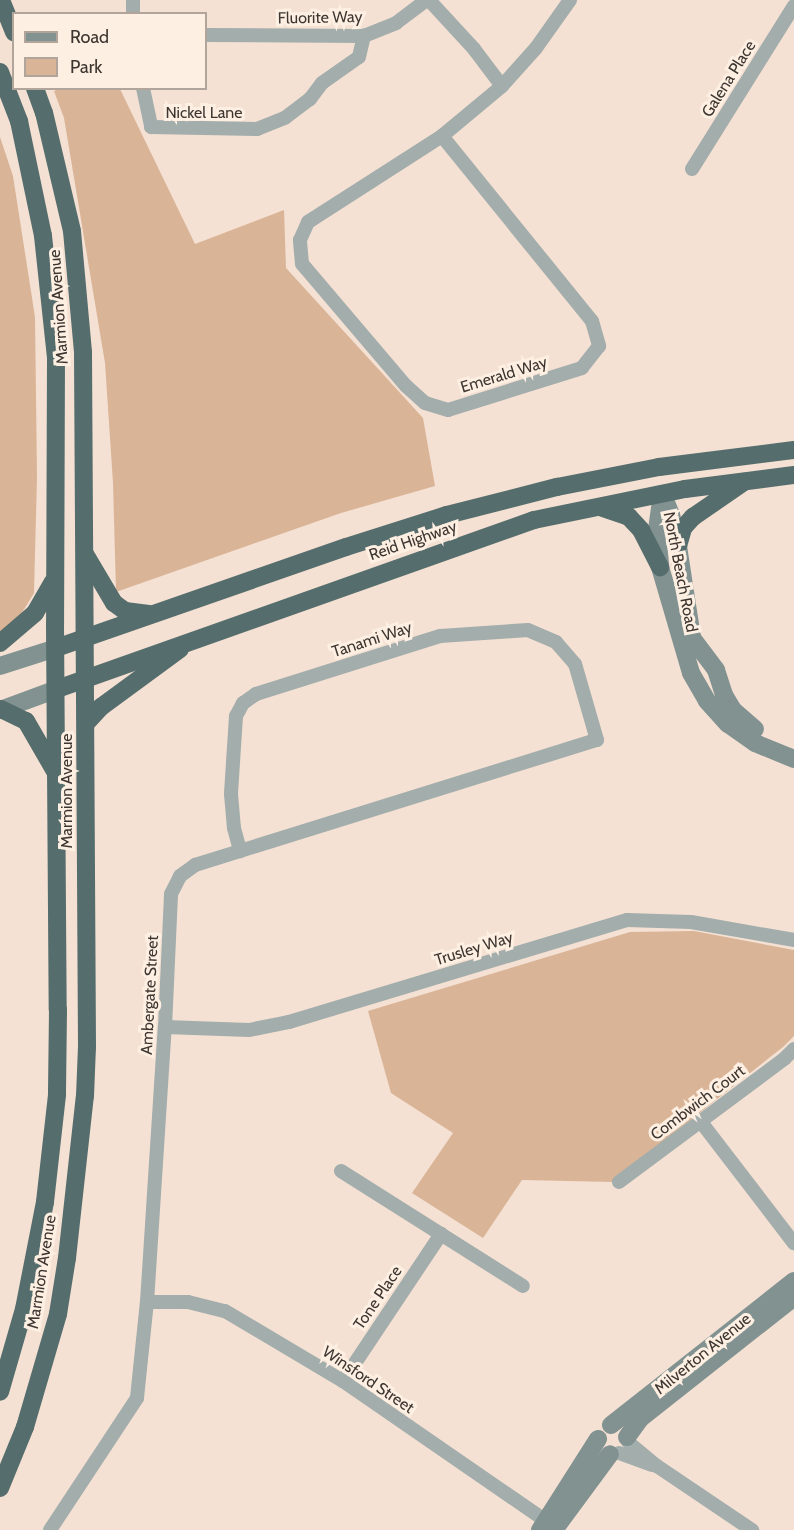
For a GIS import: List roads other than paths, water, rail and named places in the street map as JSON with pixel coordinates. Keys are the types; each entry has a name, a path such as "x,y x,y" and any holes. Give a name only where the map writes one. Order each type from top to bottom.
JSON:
{"highway":[{"path":"1,0 12,27"},
{"name":"Marmion Avenue","path":"0,72 19,121 43,236 56,357 57,688 57,1095 45,1202 33,1266 24,1309 0,1392"},
{"name":"Marmion Avenue","path":"0,1488 25,1427 58,1314 85,1096 87,722 83,352 72,231 44,113 36,90"},
{"name":"Reid Highway","path":"56,648 447,515 557,487 724,458 794,450"},
{"path":"557,487 591,490 629,488 662,494 724,458"},
{"name":"Reid Highway","path":"57,688 534,520 596,506 748,479 794,475"},
{"path":"678,546 683,528 693,517 748,479"},
{"path":"596,506 629,517 641,530 660,567"},
{"path":"85,554 114,603 125,611 153,614"},
{"path":"0,643 35,613 56,577"},
{"path":"87,722 101,707 195,638"},
{"path":"1,709 26,722 57,774"}],"main road":[{"name":"North Beach Road","path":"662,494 671,515 678,546 692,638 716,670 724,695 733,710 754,729 794,747"},
{"name":"North Beach Road","path":"662,494 657,530 660,567 685,658 707,701 728,724 754,743 794,759"},
{"path":"0,666 56,648"},
{"path":"1,709 57,688"},
{"name":"Milverton Avenue","path":"549,1527 604,1432 794,1281"},
{"name":"Milverton Avenue","path":"549,1527 621,1446 641,1418 794,1297"},
{"path":"621,1428 621,1446 601,1449 604,1432 621,1428"}],"street":[{"name":"Fluorite Way","path":"207,35 363,36 396,22 428,0"},
{"path":"428,0 474,49 502,86"},
{"name":"Emerald Way","path":"442,136 592,321 599,346 582,368 448,410 425,403 406,386 302,264 300,240 308,222 442,136 502,86 536,48 570,0"},
{"name":"Galena Place","path":"692,169 794,6"},
{"name":"Nickel Lane","path":"143,90 151,127 257,129 286,117 310,99 321,83 359,57 363,36"},
{"name":"Tanami Way","path":"240,851 234,828 231,794 236,716 243,703 256,694 440,636 528,630 556,642 575,664 597,741"},
{"name":"Ambergate Street","path":"50,1530 137,1398 147,1302 165,1027 171,894 180,876 195,865 597,741"},
{"name":"Trusley Way","path":"165,1027 249,1030 289,1022 627,920 691,922 794,940"},
{"name":"Combwich Court","path":"619,1182 784,1059 794,1048"},
{"path":"701,1122 794,1243"},
{"path":"341,1171 522,1286"},
{"name":"Tone Place","path":"343,1381 441,1234"},
{"name":"Winsford Street","path":"147,1302 188,1302 225,1311 343,1381 549,1527"},
{"path":"621,1446 657,1466 752,1530"}]}
